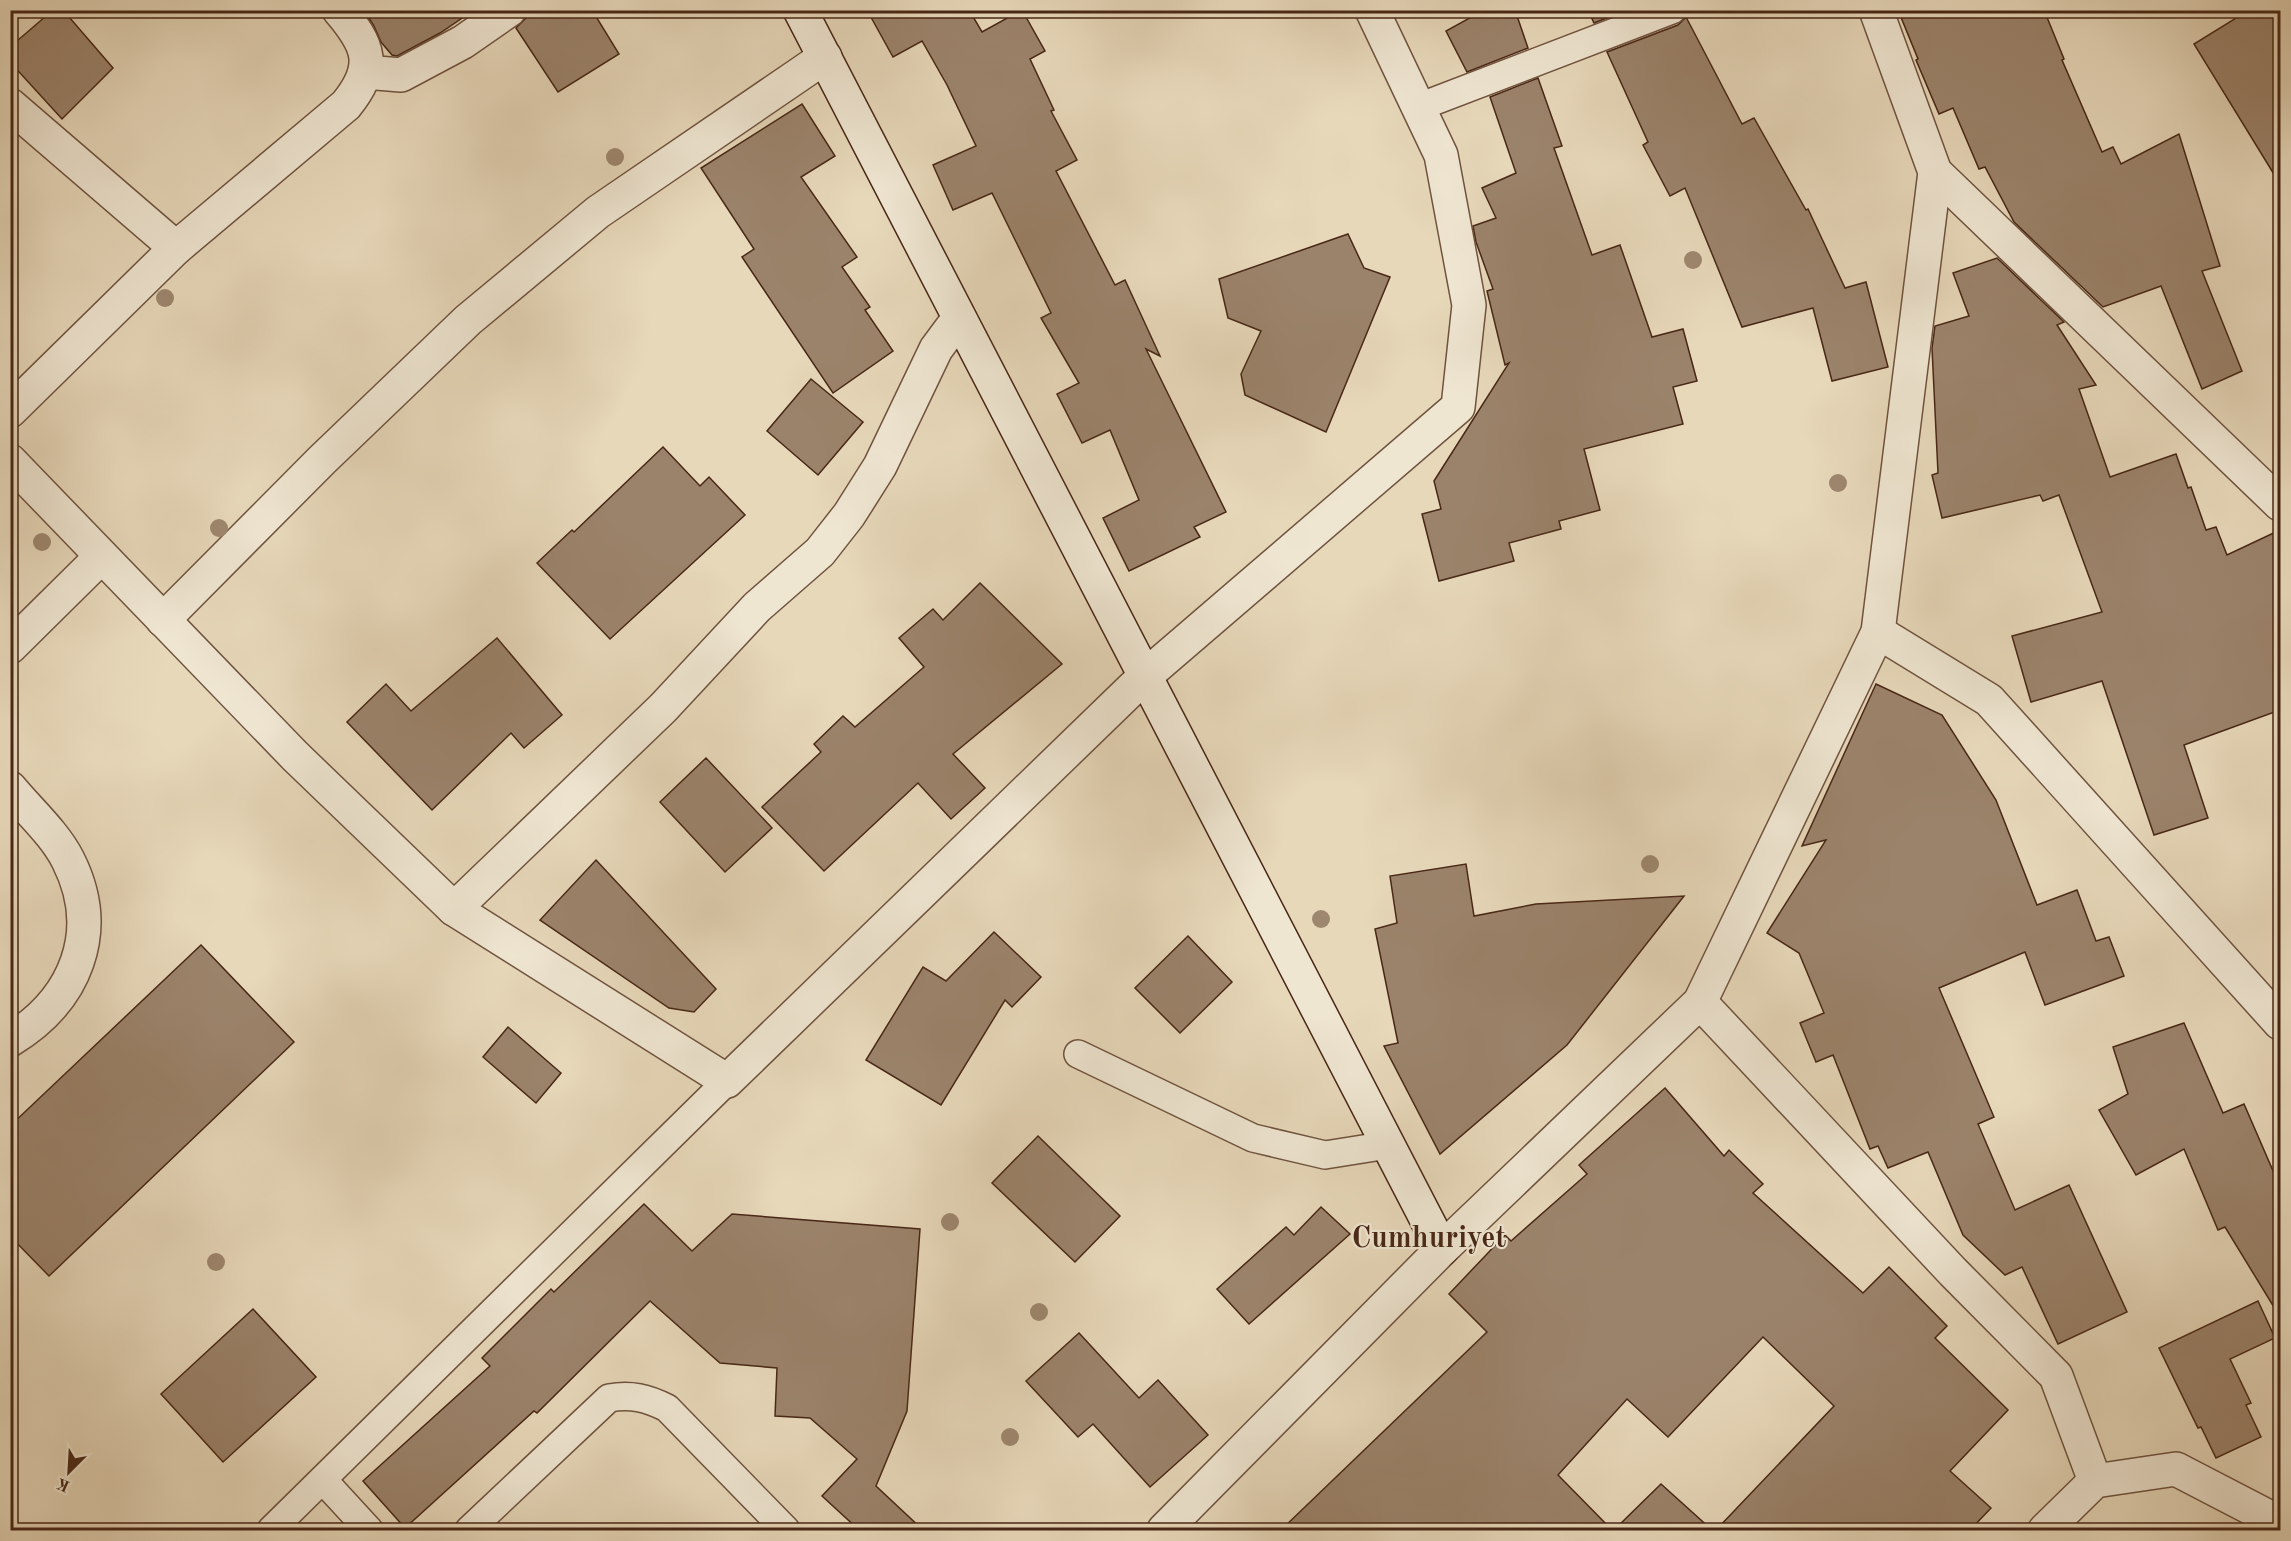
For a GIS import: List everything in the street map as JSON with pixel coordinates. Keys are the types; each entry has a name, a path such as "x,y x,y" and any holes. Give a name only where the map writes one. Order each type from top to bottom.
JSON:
{"street":[{"path":"10,411 176,248 346,105 359,90 365,72 363,44 357,32 339,10"},
{"path":"365,72 401,75 463,42 509,10"},
{"path":"800,10 1442,1249"},
{"path":"10,460 295,756 454,909 727,1081 1144,677 1458,407 1469,305 1441,155 1372,10"},
{"path":"1876,10 1935,172 2280,504"},
{"path":"163,620 322,460 468,320 598,212 825,57"},
{"path":"10,105 176,248"},
{"path":"1164,1530 1442,1249 1700,1002 1878,632 1935,172"},
{"path":"454,909 663,708 757,607 820,552 849,515 880,466 936,349 959,318"},
{"path":"10,646 101,557"},
{"path":"1878,632 1989,700 2280,1023"},
{"path":"10,788 67,858 77,881 84,931 80,956 70,980 57,1001 40,1020 10,1040"},
{"path":"1700,1002 1953,1272 2055,1376 2095,1481"},
{"path":"2045,1530 2095,1481 2176,1469 2280,1522"}],"lane":[{"path":"1419,107 1672,10"},
{"path":"1078,1054 1253,1138 1325,1155 1388,1145"},
{"path":"271,1530 727,1081"},
{"path":"469,1530 609,1398 633,1396 650,1399 667,1407 786,1530"},
{"path":"323,1480 369,1530"}],"building":[{"path":"53,10 63,10 113,68 62,119 10,62 10,47"},
{"path":"364,10 474,10 440,33 397,56 392,55 381,42"},
{"path":"527,10 592,10 619,54 558,92 516,28 526,18"},
{"path":"867,10 979,10 972,15 982,32 1022,10 1045,51 1030,59 1054,110 1051,111 1077,160 1056,171 1115,285 1125,280 1160,356 1146,349 1226,512 1194,527 1200,537 1129,571 1103,518 1139,500 1110,430 1082,443 1057,394 1079,383 1041,318 1051,313 992,193 953,210 933,165 976,146 947,85 922,41 893,57"},
{"path":"1484,10 1515,10 1528,48 1467,72 1446,31"},
{"path":"1588,10 1627,10 1594,23"},
{"path":"1898,10 2044,10 2064,59 2062,60 2102,152 2113,147 2121,164 2179,134 2220,266 2202,271 2242,371 2202,389 2161,286 2103,307 2014,222 1985,167 1979,169 1953,108 1939,114"},
{"path":"2249,10 2280,10 2280,184 2194,44"},
{"path":"1686,17 1742,124 1754,118 1806,210 1808,209 1845,288 1866,282 1888,367 1832,381 1813,308 1742,327 1685,188 1670,196 1643,145 1648,142 1607,52 1678,25"},
{"path":"1538,78 1562,146 1554,148 1592,255 1620,245 1652,337 1683,329 1697,381 1673,387 1683,424 1584,449 1600,510 1559,521 1561,529 1509,543 1514,561 1439,581 1422,514 1441,509 1434,481 1509,363 1505,365 1487,291 1493,289 1476,242 1473,226 1496,218 1482,188 1516,173 1490,97"},
{"path":"802,104 835,156 801,177 857,257 842,267 870,307 865,310 893,351 833,393 742,257 754,249 701,168"},
{"path":"1348,234 1364,268 1390,277 1326,432 1245,395 1241,374 1261,331 1228,318 1219,279"},
{"path":"1997,258 2064,322 2057,325 2096,385 2079,389 2110,477 2176,454 2188,488 2191,487 2206,530 2216,527 2227,555 2280,530 2280,710 2184,745 2208,818 2154,835 2102,681 2031,702 2012,636 2102,612 2059,495 2043,501 2040,495 1942,518 1932,475 1938,473 1932,348 1935,326 1969,316 1953,273"},
{"path":"811,379 863,422 818,475 767,431"},
{"path":"663,447 700,486 709,477 745,515 610,639 537,563 572,530 574,532"},
{"path":"980,583 1062,664 953,754 985,788 951,819 918,783 824,871 762,807 821,752 814,744 843,716 855,727 924,667 899,638 933,609 943,620"},
{"path":"497,638 562,715 524,748 511,733 432,810 347,722 386,684 411,711"},
{"path":"1876,684 1942,715 1996,800 2037,905 2077,890 2096,941 2109,937 2124,976 2045,1005 2025,952 1939,988 1994,1117 1978,1124 2015,1210 2069,1185 2127,1312 2058,1344 2022,1267 2005,1275 1963,1235 1928,1152 1888,1168 1878,1146 1870,1149 1833,1055 1816,1062 1800,1023 1824,1013 1799,953 1767,933 1826,840 1802,846"},
{"path":"706,758 772,828 725,872 660,802"},
{"path":"596,860 716,989 694,1012 669,1008 540,920"},
{"path":"1466,864 1474,916 1536,904 1684,896 1567,1045 1440,1154 1384,1046 1398,1043 1375,929 1397,923 1390,876"},
{"path":"994,932 1041,977 1012,1007 1005,1000 941,1105 866,1060 923,967 946,981"},
{"path":"1188,936 1232,982 1180,1033 1135,988"},
{"path":"201,945 294,1042 49,1276 10,1236 10,1126"},
{"path":"2184,1023 2223,1113 2244,1104 2280,1187 2280,1317 2225,1227 2218,1230 2184,1149 2136,1175 2099,1110 2128,1094 2113,1047"},
{"path":"508,1027 561,1073 536,1103 483,1057"},
{"path":"1665,1088 1724,1156 1729,1150 1763,1184 1753,1193 1863,1293 1889,1267 1947,1326 1935,1338 2008,1410 1950,1471 1991,1508 1970,1530 1716,1530 1834,1406 1763,1337 1668,1437 1627,1399 1558,1475 1612,1530 1281,1530 1487,1332 1449,1294 1505,1235 1511,1241 1587,1174 1579,1165"},
{"path":"1038,1136 1120,1216 1075,1262 992,1183"},
{"path":"644,1204 692,1251 732,1214 920,1229 907,1411 876,1486 923,1530 859,1530 822,1496 857,1459 810,1418 775,1416 777,1368 720,1363 650,1301 537,1413 534,1411 405,1528 363,1481 490,1366 482,1358 551,1289 554,1292"},
{"path":"1321,1207 1350,1234 1249,1324 1217,1289 1286,1227 1294,1235"},
{"path":"2258,1301 2275,1338 2230,1359 2251,1403 2246,1405 2261,1437 2216,1458 2201,1427 2198,1428 2159,1348"},
{"path":"253,1309 316,1377 223,1462 161,1394"},
{"path":"1079,1333 1139,1398 1158,1380 1208,1435 1150,1487 1093,1424 1078,1437 1026,1381"},
{"path":"1661,1484 1712,1530 1614,1530"}],"district":[{"name":"Cumhuriyet","path":"1429,1239"}]}
